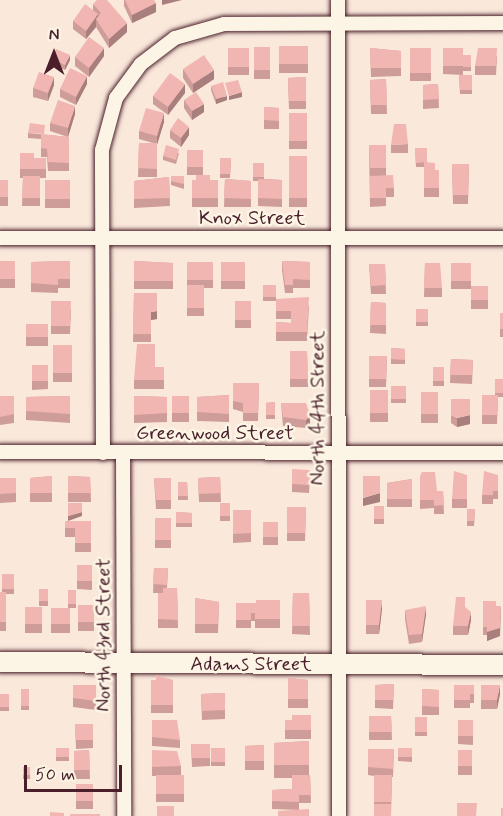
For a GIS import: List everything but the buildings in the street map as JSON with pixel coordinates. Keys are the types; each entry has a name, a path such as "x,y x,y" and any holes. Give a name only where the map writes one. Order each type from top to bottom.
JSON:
{"main road":[{"name":"Adams Street","path":"0,662 503,665"}],"street":[{"name":"North 44th Street","path":"338,0 339,816"},
{"path":"104,453 102,150 109,117 121,89 150,56 176,38 215,26 338,22 503,23"},
{"name":"Knox Street","path":"0,238 503,238"},
{"name":"Greenwood Street","path":"0,452 503,453"},
{"name":"North 43rd Street","path":"123,453 124,816"}]}
